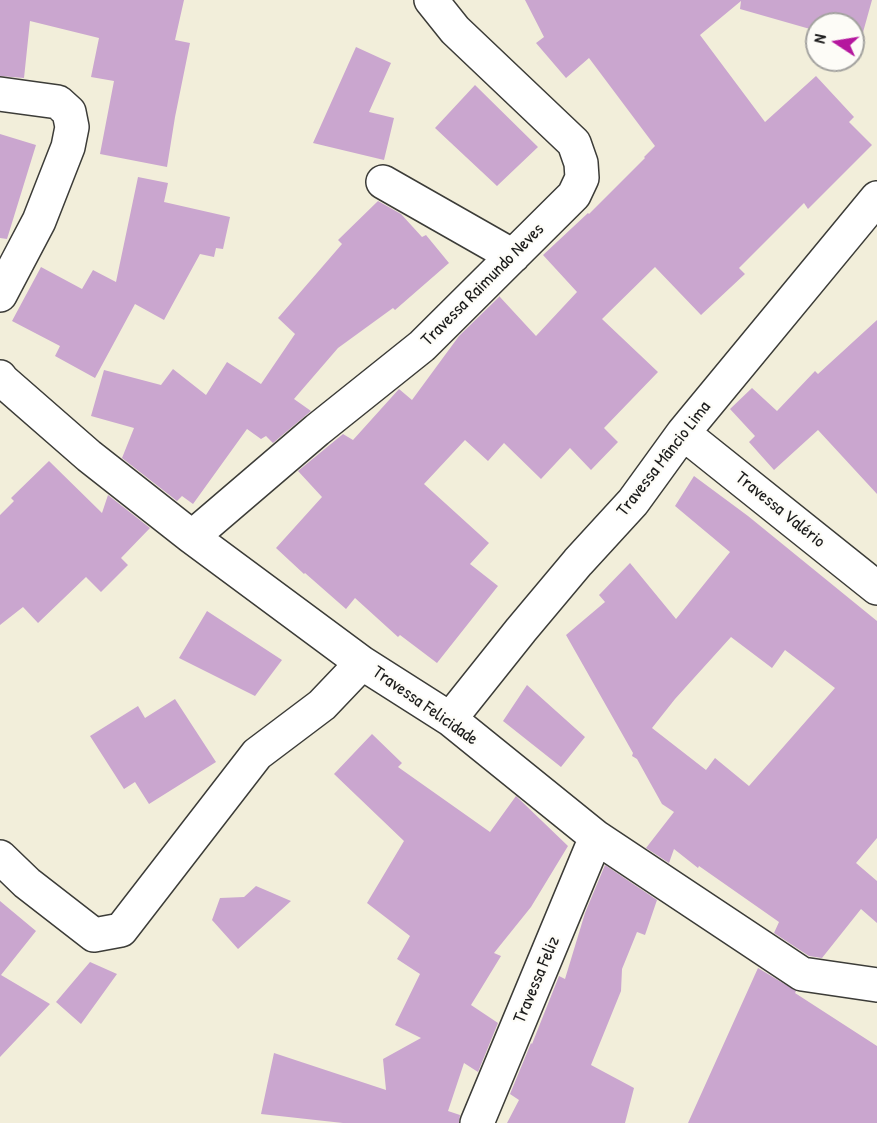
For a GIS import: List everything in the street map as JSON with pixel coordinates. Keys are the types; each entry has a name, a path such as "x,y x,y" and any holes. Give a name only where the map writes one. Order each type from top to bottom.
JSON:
{"street":[{"name":"Travessa Raimundo Neves","path":"192,537 317,430 422,346 574,195 582,178 581,162 574,143 455,30 431,0"},
{"path":"0,94 58,102 69,112 72,127 68,147 39,221 0,295"},
{"path":"383,182 513,256"},
{"name":"Travessa Mâncio Lima","path":"450,719 578,562 633,502 683,433 877,198"},
{"name":"Travessa Felicidade","path":"0,377 89,456 192,537 362,663 450,719 596,837 802,974 877,985"},
{"name":"Travessa Valério","path":"683,433 877,588"},
{"path":"0,857 27,882 94,935 121,930 257,754 322,705 362,663"},
{"name":"Travessa Feliz","path":"477,1123 596,837"}],"building":[{"path":"0,0 184,0 175,40 190,43 167,167 100,154 114,81 91,77 99,38 30,21 24,78 0,76"},
{"path":"525,0 872,0 865,25 865,12 805,12 805,28 740,9 741,1 700,35 765,122 816,76 854,117 849,122 872,145 808,209 804,203 739,268 745,274 701,315 655,267 602,319 658,372 604,428 618,442 591,470 570,448 541,479 504,443 488,461 465,440 424,484 489,543 470,564 498,586 437,663 400,635 398,637 355,598 346,609 276,548 322,497 298,471 343,434 353,440 399,389 412,400 459,336 500,296 536,336 577,292 543,255 589,214 655,146 589,58 566,78 536,43 544,37"},
{"path":"356,47 391,63 369,112 394,118 384,160 313,143"},
{"path":"475,85 538,147 497,186 435,128"},
{"path":"0,134 36,145 7,239 0,238"},
{"path":"138,177 168,183 164,202 230,217 223,249 216,248 214,257 200,254 164,320 135,304 95,378 55,356 60,346 12,321 41,267 82,289 93,270 116,282"},
{"path":"378,201 401,214 422,237 426,235 449,263 395,310 393,308 338,348 294,399 311,411 273,443 266,436 261,439 247,429 193,504 182,496 177,501 122,458 134,428 91,416 104,370 161,385 173,369 206,395 227,362 261,384 295,334 278,318 342,244 338,240"},
{"path":"877,320 877,494 818,430 774,470 749,442 755,436 730,409 752,388 777,411 815,371 818,374"},
{"path":"49,461 102,513 108,495 150,528 121,558 128,565 101,592 86,577 38,623 23,607 0,625 0,515 14,501 11,498"},
{"path":"694,476 748,516 877,621 877,838 856,863 877,881 877,923 861,909 822,958 809,956 774,933 779,922 699,866 698,868 674,849 669,863 646,848 674,812 662,804 637,759 632,756 633,753 566,635 605,602 599,595 630,563 676,619 730,552 675,506","holes":["731,637 772,668 785,650 835,688 749,786 715,758 706,770 652,728"]},
{"path":"207,611 282,660 255,696 179,658"},
{"path":"527,685 585,737 561,767 503,721"},
{"path":"175,699 216,762 149,804 135,782 124,789 90,736 138,706 145,718"},
{"path":"372,734 402,763 398,767 490,832 516,796 568,846 531,907 494,953 501,956 471,1005 498,1023 478,1072 464,1063 448,1111 460,1115 459,1123 343,1123 261,1114 274,1053 386,1090 383,1059 421,1038 395,1025 420,974 397,959 410,936 367,903 404,841 334,774"},
{"path":"605,865 657,900 645,935 637,932 622,969 621,991 591,1065 634,1088 625,1123 507,1123 519,1100 510,1094 559,976 565,979 585,913"},
{"path":"256,886 291,901 238,949 212,920 220,898 244,897"},
{"path":"0,901 36,931 1,975 50,1004 0,1057"},
{"path":"90,962 117,974 81,1024 56,1002"},
{"path":"758,968 877,1046 877,1123 688,1123"}]}
